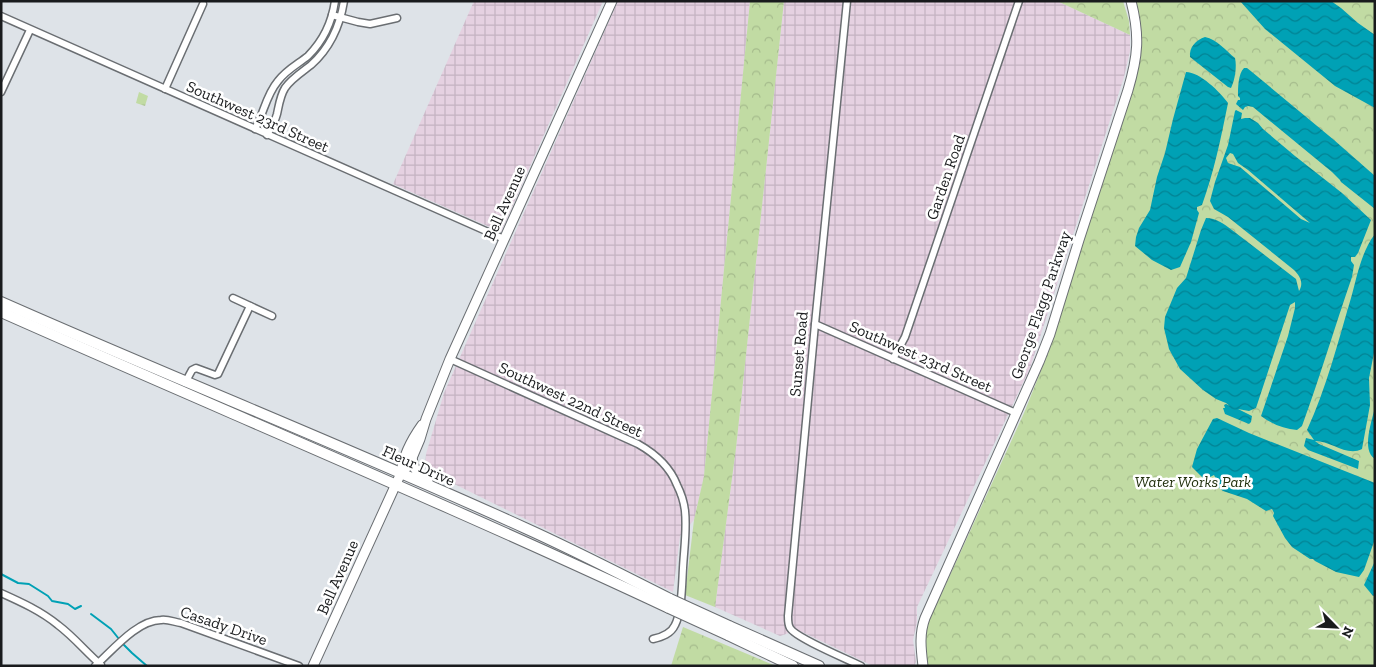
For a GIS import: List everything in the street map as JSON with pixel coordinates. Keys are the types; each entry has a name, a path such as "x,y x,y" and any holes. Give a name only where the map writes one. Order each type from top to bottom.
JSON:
{"main road":[{"name":"Fleur Drive","path":"1,302 395,484 568,561 728,630 819,666"},
{"name":"Fleur Drive","path":"1,312 401,473 524,528 670,604"},
{"name":"Fleur Drive","path":"728,630 793,666"}],"street":[{"path":"255,129 264,112 271,90 279,79 307,56 326,31 335,1"},
{"path":"267,135 274,124 278,102 284,89 312,64 332,40 341,17 344,1"},
{"name":"Bell Avenue","path":"313,666 395,484 401,473 409,465 450,359 612,1"},
{"name":"Sunset Road","path":"846,1 788,624 799,637 861,666"},
{"name":"Garden Road","path":"893,359 905,337 1019,1"},
{"name":"George Flagg Parkway","path":"923,666 920,640 925,618 1050,334 1133,73 1137,56 1138,36 1131,1"},
{"path":"165,90 203,4"},
{"path":"332,15 370,24 397,18"},
{"name":"Southwest 23rd Street","path":"1,16 504,239"},
{"path":"1,92 30,30"},
{"path":"293,67 299,74"},
{"path":"233,298 272,316"},
{"path":"184,387 192,370 196,368 215,375 218,374 250,306"},
{"name":"Southwest 23rd Street","path":"815,324 1016,413"},
{"name":"Southwest 22nd Street","path":"450,359 646,448 672,475 683,501 686,526 679,616 675,627 667,634 653,639"},
{"name":"Bell Avenue","path":"401,473 402,462 415,435 426,418"},
{"path":"412,457 413,466 419,476 449,494"},
{"path":"1,593 40,612 58,624 98,665"},
{"name":"Casady Drive","path":"98,665 123,640 142,626 150,622 166,620 181,623 298,666"}],"shaded area":[{"path":"474,1 603,1 501,232 393,184"},
{"path":"618,1 750,1 704,476 694,520 680,536 673,592 436,475 425,467 426,454 444,393"},
{"path":"784,1 1057,1 1130,35 1130,51 1124,77 1030,368 917,607 917,622 913,640 916,662 914,666 873,666 798,630 780,636 715,607 736,448"}],"green space":[{"path":"750,1 784,1 736,448 715,607 685,595 694,520 704,476"},
{"path":"1057,1 1123,1 1129,21 1130,35"},
{"name":"Water Works Park","path":"1135,1 1375,1 1375,666 926,666 924,638 928,619 941,595 1024,413 1048,353 1089,218 1133,85"},
{"path":"139,92 148,96 145,106 136,103"},
{"path":"683,627 776,666 671,666"}],"water":[{"path":"1240,1 1331,1 1341,8 1375,35 1375,108 1335,86 1265,29"},
{"path":"1205,37 1217,43 1235,58 1234,81 1231,88 1190,57 1194,44"},
{"path":"1244,68 1252,72 1375,176 1375,209 1253,107 1248,106 1243,110 1236,104 1240,100 1238,96 1239,81"},
{"path":"1186,72 1203,79 1215,88 1228,103 1210,180 1202,205 1197,207 1199,213 1191,242 1180,267 1171,270 1152,260 1135,246 1139,228 1150,210 1157,177"},
{"path":"1235,111 1242,113 1241,119 1250,118 1258,123 1295,156 1342,193 1371,220 1358,253 1355,257 1351,257 1354,265 1352,277 1302,426 1297,430 1278,426 1261,416 1288,336 1295,302 1290,305 1256,408 1249,411 1238,409 1252,416 1249,424 1225,414 1224,405 1230,406 1203,390 1180,369 1169,349 1164,328 1165,317 1177,288 1186,278 1206,218 1217,220 1229,228 1296,279 1299,291 1301,285 1301,280 1294,270 1228,217 1214,209 1210,201 1228,145","holes":["1230,153 1233,154 1238,163 1310,223 1301,219 1240,167 1228,163 1226,158"]},
{"path":"1375,234 1375,348 1369,378 1370,405 1362,449 1356,451 1345,450 1327,443 1315,441 1359,461 1358,469 1308,450 1304,446 1306,438 1314,440 1307,430 1331,365 1363,257"},
{"path":"1375,407 1375,459 1371,455 1368,442"},
{"path":"1217,418 1249,433 1375,483 1375,539 1364,570 1359,577 1336,572 1310,559 1292,547 1285,538 1273,516 1272,509 1266,511 1247,499 1223,491 1215,484 1216,479 1214,475 1206,479 1203,478 1192,467 1197,449 1213,419"},
{"path":"1375,561 1375,595 1373,596 1364,585"}],"waterway":[{"path":"1,574 18,583 29,584 48,596 52,601 68,604 75,609 81,606"},
{"path":"91,614 111,629 119,639"},
{"path":"122,643 147,666"}]}
